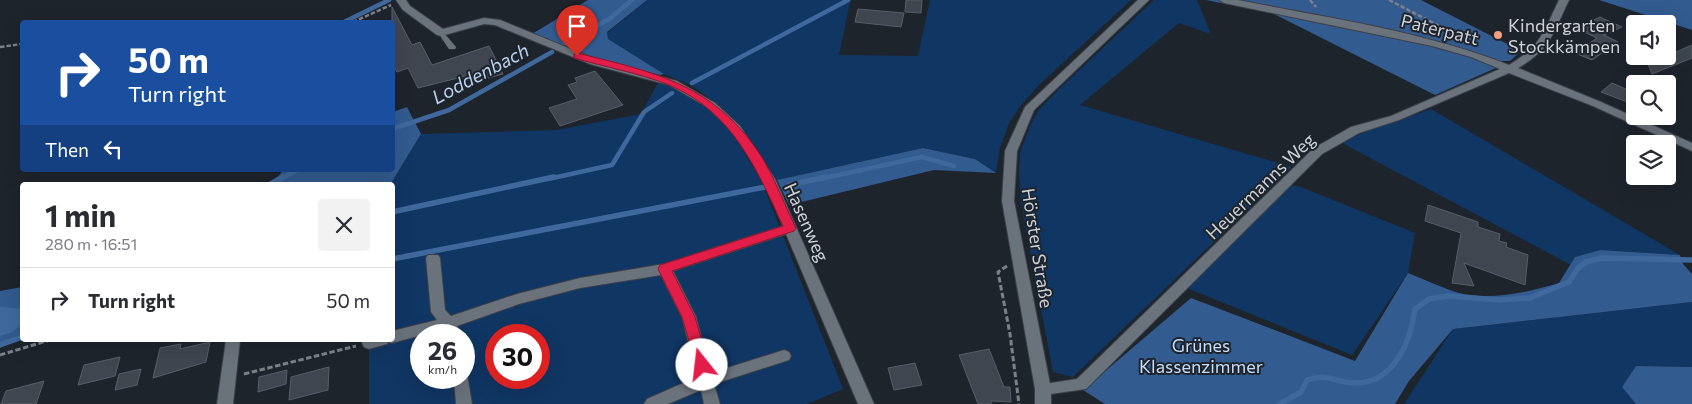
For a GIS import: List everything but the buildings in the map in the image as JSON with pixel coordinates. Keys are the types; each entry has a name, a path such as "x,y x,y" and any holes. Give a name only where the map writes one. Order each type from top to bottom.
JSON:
{"street":[{"name":"Hörster Straße","path":"1043,404 1043,388 1008,201 1008,174 1011,151 1029,109 1144,0"},
{"name":"Paterpatt","path":"1224,0 1434,43 1511,68 1692,147"},
{"name":"Heuermanns Weg","path":"1043,388 1080,385 1318,151 1355,130 1395,118 1511,68 1531,56 1542,45 1564,0"},
{"path":"402,1 406,8 441,33"},
{"name":"Hasenweg","path":"441,33 484,21 497,22 594,62 656,77 687,90 711,105 736,129 769,179 866,404"},
{"path":"463,324 517,299 580,283 664,269 790,228"},
{"path":"433,258 438,312 448,324"},
{"path":"664,269 689,317 712,404"},
{"path":"395,337 410,335"},
{"path":"225,404 233,342"},
{"path":"652,404 707,380 784,356"},
{"path":"463,389 464,404"}],"lane":[{"path":"441,33 452,47"}],"path":[{"path":"1389,0 1471,43"},
{"path":"357,20 402,1"},
{"path":"0,47 20,44"},
{"path":"1019,404 1010,334 998,272 1004,267 1020,264"},
{"path":"0,355 43,342"},
{"path":"228,378 376,342"}],"shaded area":[{"path":"647,0 853,0 850,2 839,55 918,56 930,0 1131,0 1039,85 1021,105 1009,123 1000,148 996,173 975,159 923,148 777,180 742,127 721,107 691,85 664,74 608,39 607,33"},
{"path":"1154,0 1197,0 1211,34 1179,23 1080,105 1292,167 1073,377 1053,372 1021,203 1020,152 1038,111"},
{"path":"659,81 685,92 708,109 732,132 762,182 843,389 807,404 369,404 369,342 395,342 395,182 392,182 421,134 557,130 641,114"},
{"path":"1431,109 1680,255 1600,250 1575,257 1571,265 1342,143 1362,133"},
{"path":"1291,185 1301,187 1415,233 1408,273 1352,355 1187,288"},
{"path":"1692,302 1692,367 1636,366 1622,387 1636,404 1404,404 1453,329"},
{"path":"0,307 20,309 20,326 13,332 0,336"}],"green space":[{"path":"588,0 647,0 607,32 608,39 664,74 660,75 597,60 532,34"},
{"path":"1206,0 1421,0 1521,51 1510,61 1503,61 1496,65 1498,67 1435,95 1272,13"},
{"path":"1599,0 1692,0 1692,30 1676,25 1676,15 1646,15"},
{"path":"407,107 421,134 392,182 274,182 282,172 395,172 395,111"},
{"path":"923,148 975,159 996,173 934,170 789,205 777,180"},
{"name":"Grünes Klassenzimmer","path":"1600,250 1680,255 1683,264 1692,274 1692,302 1453,329 1409,381 1395,404 1105,404 1083,390 1191,298 1355,361 1408,273 1459,293 1497,296 1559,283 1575,257"},
{"path":"20,287 20,341 0,346 0,291"},
{"path":"1636,366 1692,367 1692,404 1636,404 1622,387"}],"waterway":[{"path":"348,20 389,0"},
{"name":"Loddenbach","path":"560,47 609,19 632,0"},
{"path":"692,83 848,0"},
{"name":"Loddenbach","path":"395,128 449,110 552,52"},
{"path":"548,179 612,165 644,112 672,93"},
{"path":"820,179 922,157 954,166"},
{"name":"Loddenbach","path":"281,179 293,172"},
{"name":"Loddenbach","path":"274,182 283,177"},
{"path":"395,211 554,177"},
{"path":"790,185 826,177"},
{"path":"395,258 765,187"},
{"path":"1280,404 1301,392 1307,380 1314,378 1356,383 1369,381 1381,376 1390,368 1405,346 1415,309 1429,299 1448,296 1499,300 1530,298 1569,282 1578,268 1586,262 1602,258 1692,260"},
{"name":"Loddenbach","path":"0,345 20,338"}],"place":[{"name":"Kindergarten Stockkämpen","path":"1498,35"}],"route":[{"path":"577,56 673,83 711,105 736,129 758,161 769,179 790,228 664,269 689,317 702,365"}]}
